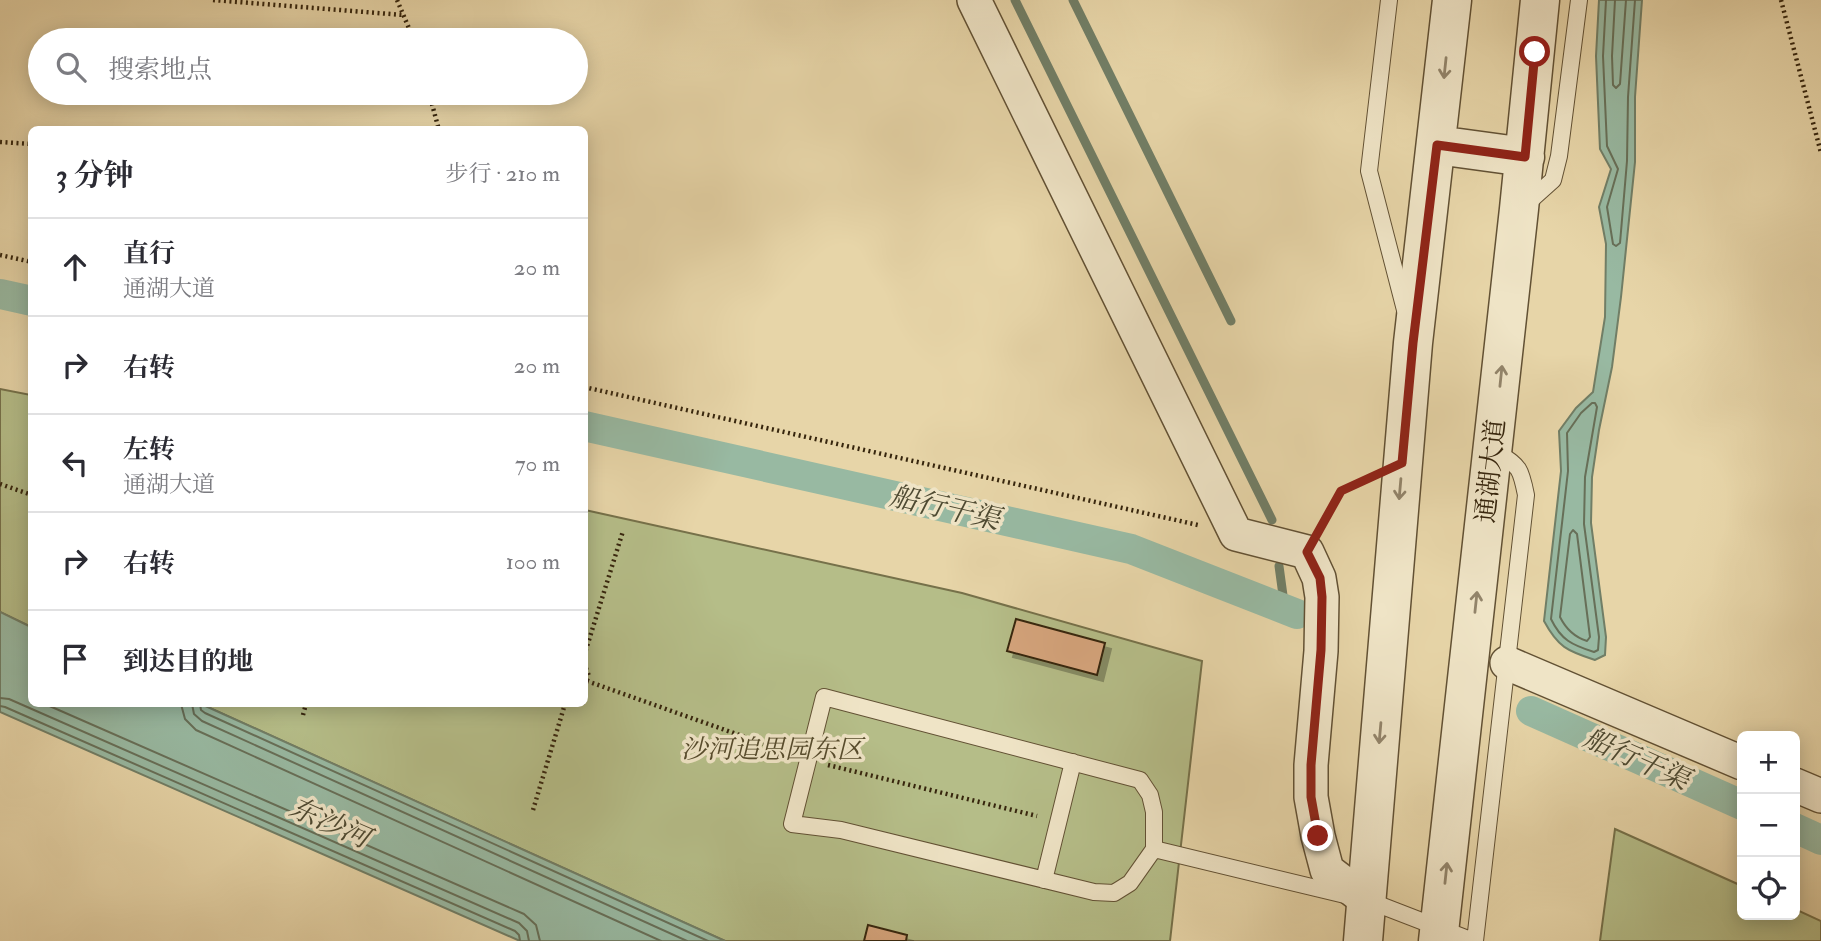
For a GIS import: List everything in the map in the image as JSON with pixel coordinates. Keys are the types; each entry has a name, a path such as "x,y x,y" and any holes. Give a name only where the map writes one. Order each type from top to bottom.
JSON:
{"street":[{"path":"974,0 1236,534 1307,552 1320,578 1321,650 1311,765 1311,797 1327,870 1366,900"},
{"path":"1363,941 1413,343 1452,0"},
{"name":"通湖大道","path":"1456,938 1467,684 1540,0"},
{"path":"1437,145 1525,157"},
{"path":"1507,663 1737,761"},
{"path":"1800,787 1821,796"}],"lane":[{"path":"1389,0 1369,172 1413,343"},
{"path":"1519,209 1553,180 1559,156 1579,0"},
{"path":"1154,849 1366,900 1456,938 1507,663 1526,495 1518,467 1492,449"},
{"path":"824,697 1140,780 1150,796 1154,849 1130,883 1114,892 1094,892 841,830 792,824 824,697"},
{"path":"1044,880 1073,762"}],"path":[{"path":"213,0 403,15"},
{"path":"397,0 409,28"},
{"path":"1781,0 1821,153"},
{"path":"432,105 438,126"},
{"path":"0,142 28,144"},
{"path":"0,255 28,261"},
{"path":"588,388 1236,534"},
{"path":"1307,552 1341,491 1402,463"},
{"path":"0,484 28,494"},
{"path":"588,643 623,531"},
{"path":"303,715 305,707"},
{"path":"533,810 564,707"}],"green space":[{"path":"0,389 28,394 28,626 0,612"},
{"name":"沙河追思园东区","path":"588,511 962,593 1202,661 1170,941 725,941 208,707 588,707"},
{"path":"1615,829 1737,884 1737,920 1800,920 1800,911 1821,921 1821,941 1600,941"}],"water":[{"path":"1599,0 1642,0 1635,97 1635,162 1621,297 1612,367 1592,477 1591,523 1606,637 1605,655 1595,660 1564,647 1544,621 1561,471 1559,431 1576,408 1593,392 1605,317 1606,244 1599,207 1611,169 1600,149 1596,56"},
{"name":"东沙河","path":"0,612 28,626 28,707 208,707 725,941 520,941 0,712"}],"building":[{"path":"1016,619 1105,643 1097,675 1007,651"},
{"path":"868,925 907,935 906,941 864,941"}],"waterway":[{"path":"1015,0 1272,520"},
{"path":"1073,0 1231,321"},
{"name":"船行干渠","path":"0,294 28,300"},
{"name":"船行干渠","path":"588,427 1131,549 1297,614"},
{"path":"1279,566 1285,610"},
{"name":"船行干渠","path":"1531,711 1737,803"},
{"name":"船行干渠","path":"1800,830 1821,840"}],"route":[{"path":"1318,836 1311,797 1311,765 1321,650 1322,597 1320,578 1307,552 1341,491 1402,463 1413,343 1437,145 1525,157 1535,52"}]}
